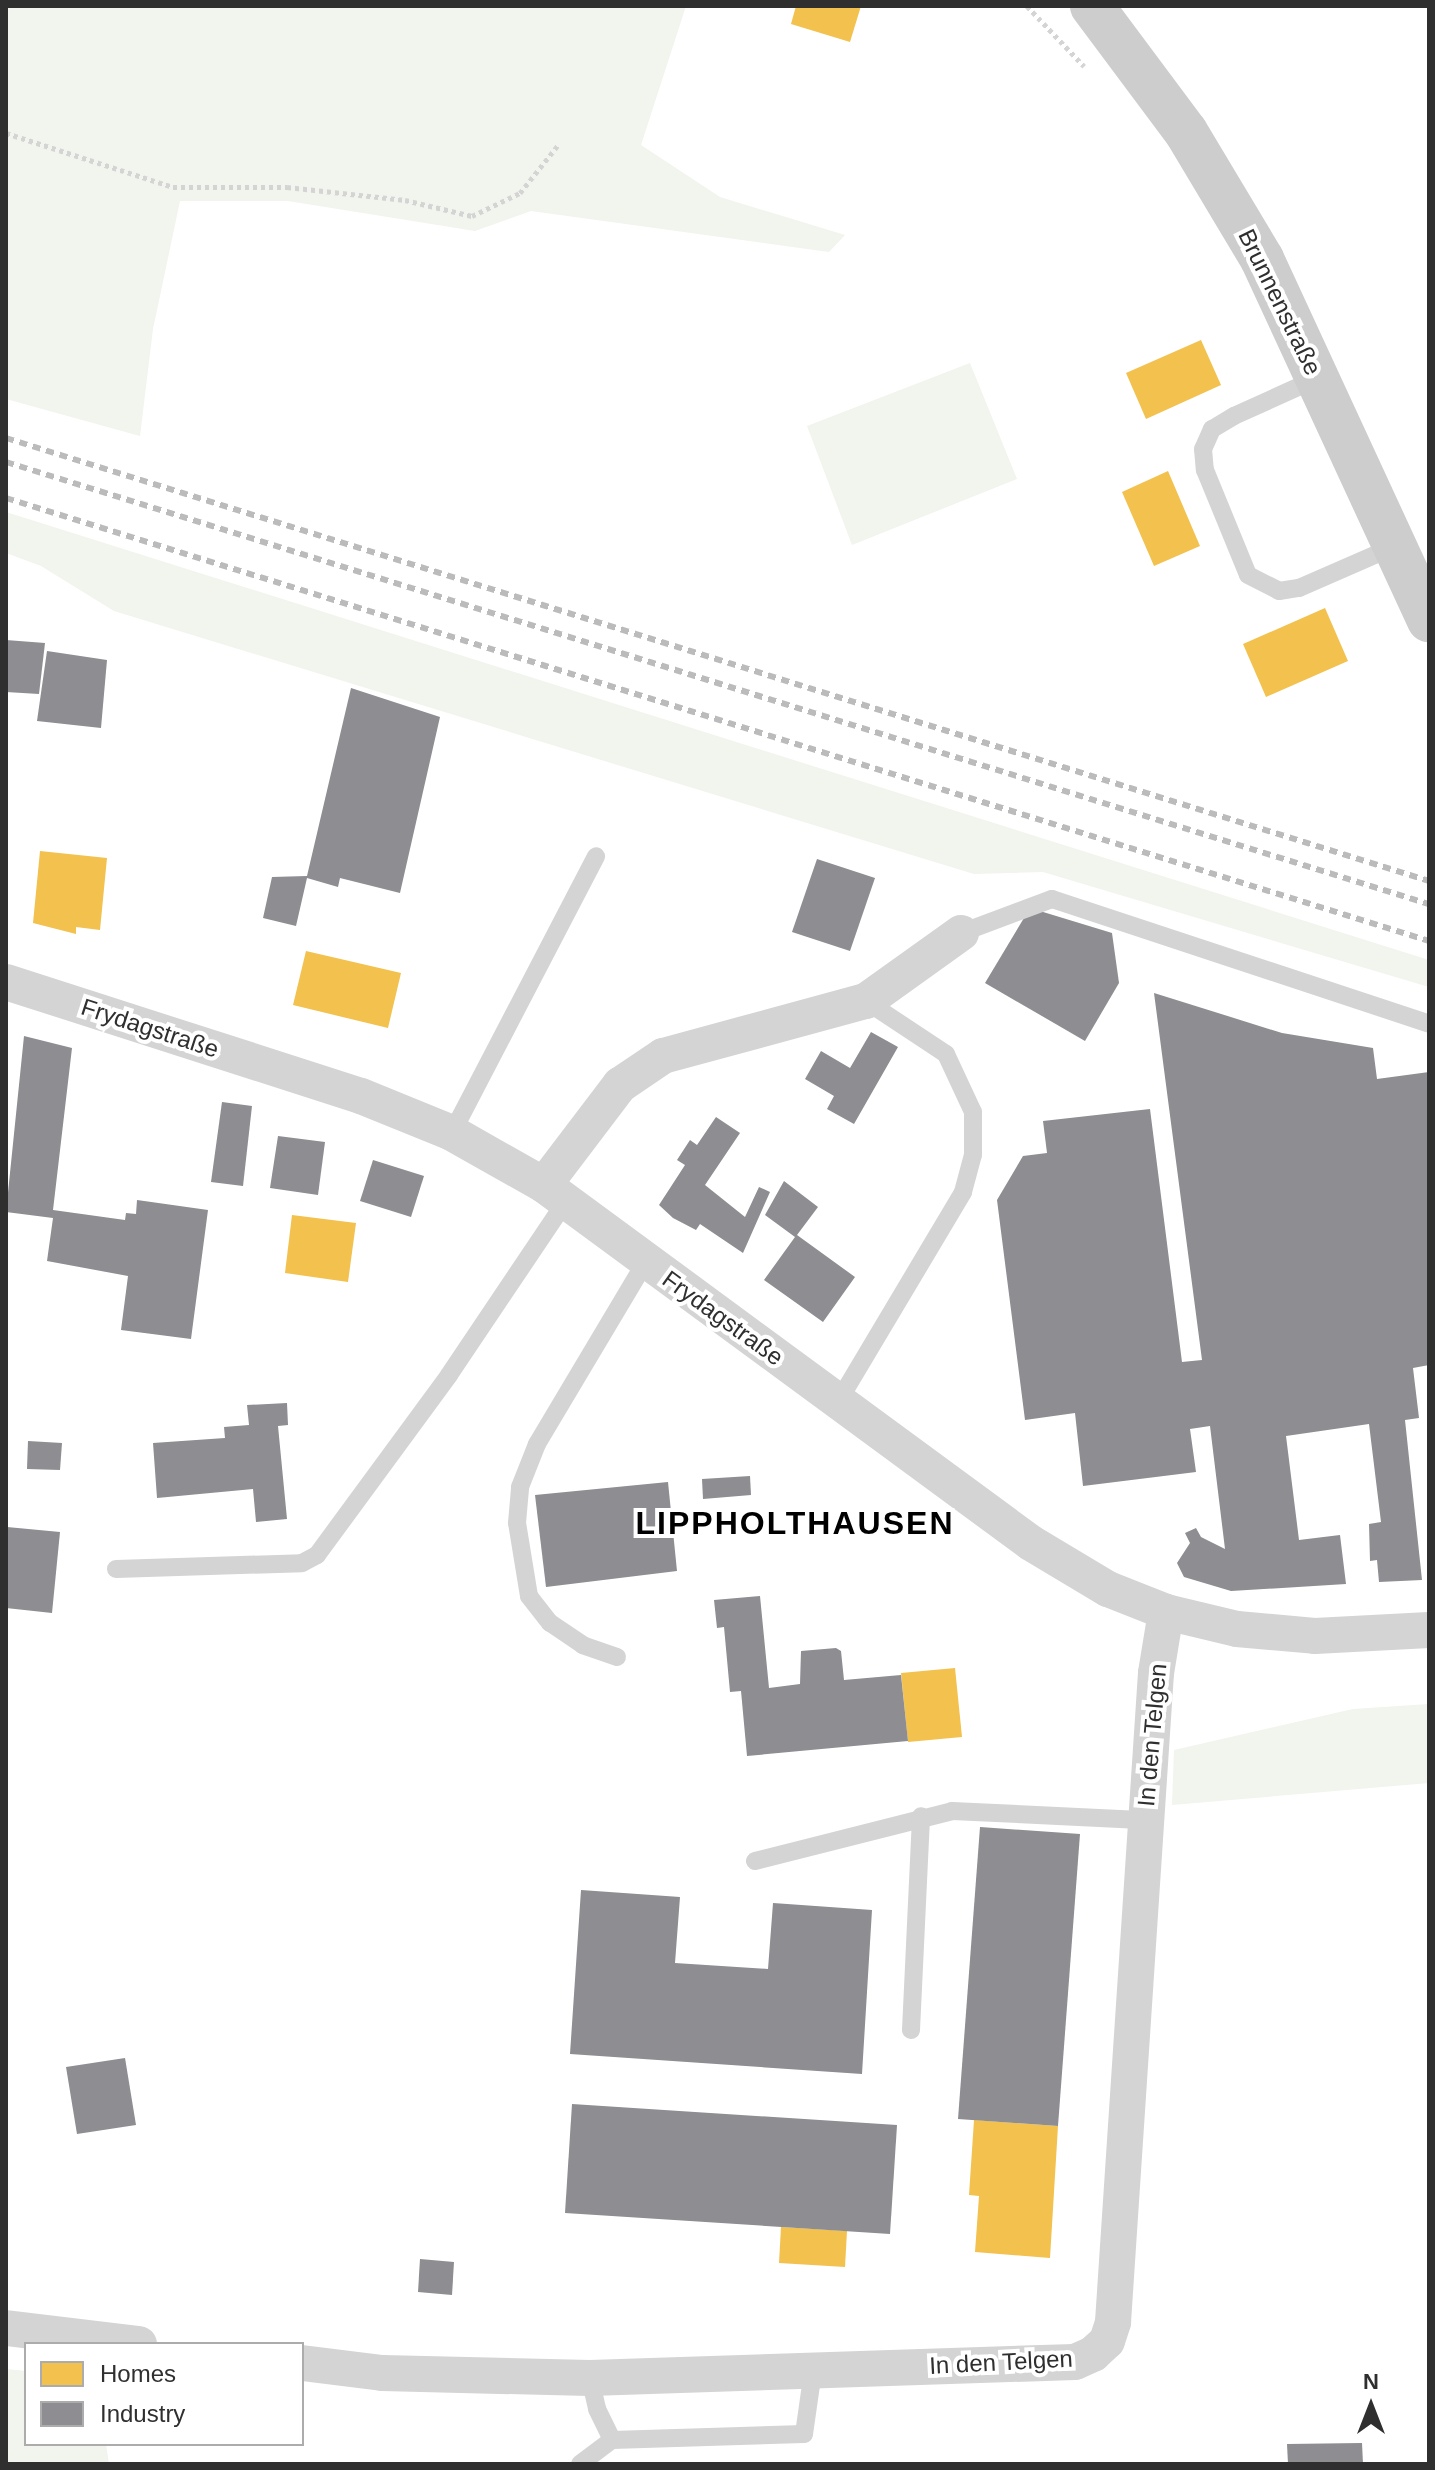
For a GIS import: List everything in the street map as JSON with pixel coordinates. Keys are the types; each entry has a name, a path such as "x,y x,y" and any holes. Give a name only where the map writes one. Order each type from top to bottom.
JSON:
{"street":[{"name":"Brunnenstraße","path":"1092,6 1226,195 1318,378 1429,620"},
{"path":"555,1193 620,1085 663,1056 866,1001 961,933"},
{"name":"Frydagstraße","path":"6,982 361,1096 452,1133 555,1193 1031,1543 1108,1589 1166,1612 1237,1629 1315,1636 1429,1630"},
{"name":"In den Telgen","path":"304,2363 382,2373 590,2378 1075,2362 1107,2341 1113,2322 1156,1673 1166,1612"},
{"path":"6,2328 122,2342"}],"lane":[{"path":"1318,378 1212,429 1203,449 1205,470 1248,575 1279,591 1299,588 1395,546"},
{"path":"452,1133 596,856"},
{"path":"961,933 1052,899 1429,1024"},
{"path":"838,1402 963,1192 973,1155 973,1112 946,1054 866,1001"},
{"path":"116,1569 302,1563 317,1555 449,1375 555,1193"},
{"path":"617,1657 583,1645 550,1623 529,1596 517,1523 520,1487 537,1444 646,1261"},
{"path":"755,1861 921,1816 988,1809 1146,1820"},
{"path":"911,2030 921,1816"},
{"path":"580,2464 612,2440 804,2434 813,2371"},
{"path":"590,2378 597,2409 612,2440"}],"path":[{"path":"6,133 173,187 287,187 405,200 472,216 520,193 558,145"}],"shaded area":[{"path":"6,6 686,6 641,145 720,197 845,235 829,252 531,211 475,231 288,201 180,201 153,329 140,436 6,399"},
{"path":"970,363 1017,479 852,545 807,426"},
{"path":"6,512 1429,960 1429,987 1043,872 974,874 114,611 41,566 6,553"},
{"path":"1429,1704 1429,1783 1172,1805 1174,1750 1353,1709"},
{"path":"6,2369 24,2371 24,2446 106,2446 109,2464 6,2464"}],"building: Homes":[{"path":"796,6 861,6 850,42 791,24"},
{"path":"1201,340 1221,385 1146,419 1126,373"},
{"path":"1168,471 1200,546 1154,566 1122,492"},
{"path":"1325,608 1348,661 1266,697 1243,644"},
{"path":"40,851 107,858 100,930 76,927 76,934 33,923"},
{"path":"306,951 401,973 388,1028 293,1005"},
{"path":"292,1215 356,1223 348,1282 285,1273"},
{"path":"955,1668 962,1737 908,1742 901,1673"},
{"path":"974,2120 1058,2126 1050,2258 975,2252 979,2196 969,2195"},
{"path":"781,2227 847,2231 845,2267 779,2263"}],"building: Industry":[{"path":"6,640 45,643 39,694 6,692"},
{"path":"47,651 107,660 101,728 37,721"},
{"path":"351,688 440,717 400,893 340,878 338,887 307,878 296,926 263,918 272,877 307,876"},
{"path":"817,859 875,878 850,951 792,932"},
{"path":"1030,908 1112,933 1119,983 1085,1041 985,983"},
{"path":"1154,993 1282,1033 1373,1048 1377,1079 1429,1072 1429,1365 1413,1368 1419,1418 1405,1420 1422,1580 1379,1582 1377,1560 1370,1561 1369,1524 1381,1522 1369,1424 1286,1436 1299,1540 1340,1535 1346,1584 1231,1591 1184,1577 1177,1563 1190,1543 1185,1533 1196,1528 1201,1537 1225,1549 1210,1426 1190,1429 1196,1472 1083,1486 1075,1413 1025,1420 997,1200 1023,1156 1047,1153 1043,1121 1150,1109 1182,1362 1202,1360"},
{"path":"871,1032 898,1047 854,1124 827,1109 834,1096 805,1079 821,1051 850,1068"},
{"path":"24,1036 72,1048 53,1210 125,1220 126,1213 136,1214 137,1200 208,1210 191,1339 121,1330 128,1276 47,1261 53,1218 6,1212"},
{"path":"222,1102 252,1106 243,1186 211,1182"},
{"path":"716,1117 740,1133 705,1185 745,1217 759,1187 770,1192 743,1253 700,1224 696,1230 673,1218 659,1205 685,1165 677,1160 690,1140 697,1145"},
{"path":"278,1136 325,1142 318,1195 270,1188"},
{"path":"373,1160 424,1176 411,1217 360,1201"},
{"path":"784,1181 818,1207 797,1235 855,1277 823,1322 764,1280 795,1237 765,1215"},
{"path":"287,1403 288,1425 278,1426 287,1519 256,1522 253,1489 157,1498 153,1443 225,1438 224,1427 249,1425 247,1405"},
{"path":"28,1441 62,1443 60,1470 27,1469"},
{"path":"750,1476 751,1495 703,1499 702,1479"},
{"path":"668,1482 677,1571 546,1587 535,1495"},
{"path":"7,1527 60,1532 52,1613 6,1608"},
{"path":"760,1596 769,1688 800,1684 801,1651 836,1648 841,1651 844,1680 901,1675 908,1741 747,1756 741,1691 730,1692 724,1627 717,1628 714,1600"},
{"path":"980,1827 1080,1834 1058,2126 958,2119"},
{"path":"581,1890 680,1897 675,1963 768,1969 773,1903 872,1910 862,2074 570,2054"},
{"path":"125,2058 136,2125 77,2134 66,2067"},
{"path":"572,2104 897,2125 890,2234 565,2213"},
{"path":"420,2259 454,2262 452,2295 418,2292"},
{"path":"1362,2443 1363,2464 1288,2464 1287,2444"}],"railway":[{"path":"6,438 1429,881"},
{"path":"6,462 1429,904"},
{"path":"6,498 1429,941"}],"district":[{"name":"LIPPHOLTHAUSEN","path":"795,1523"}]}
